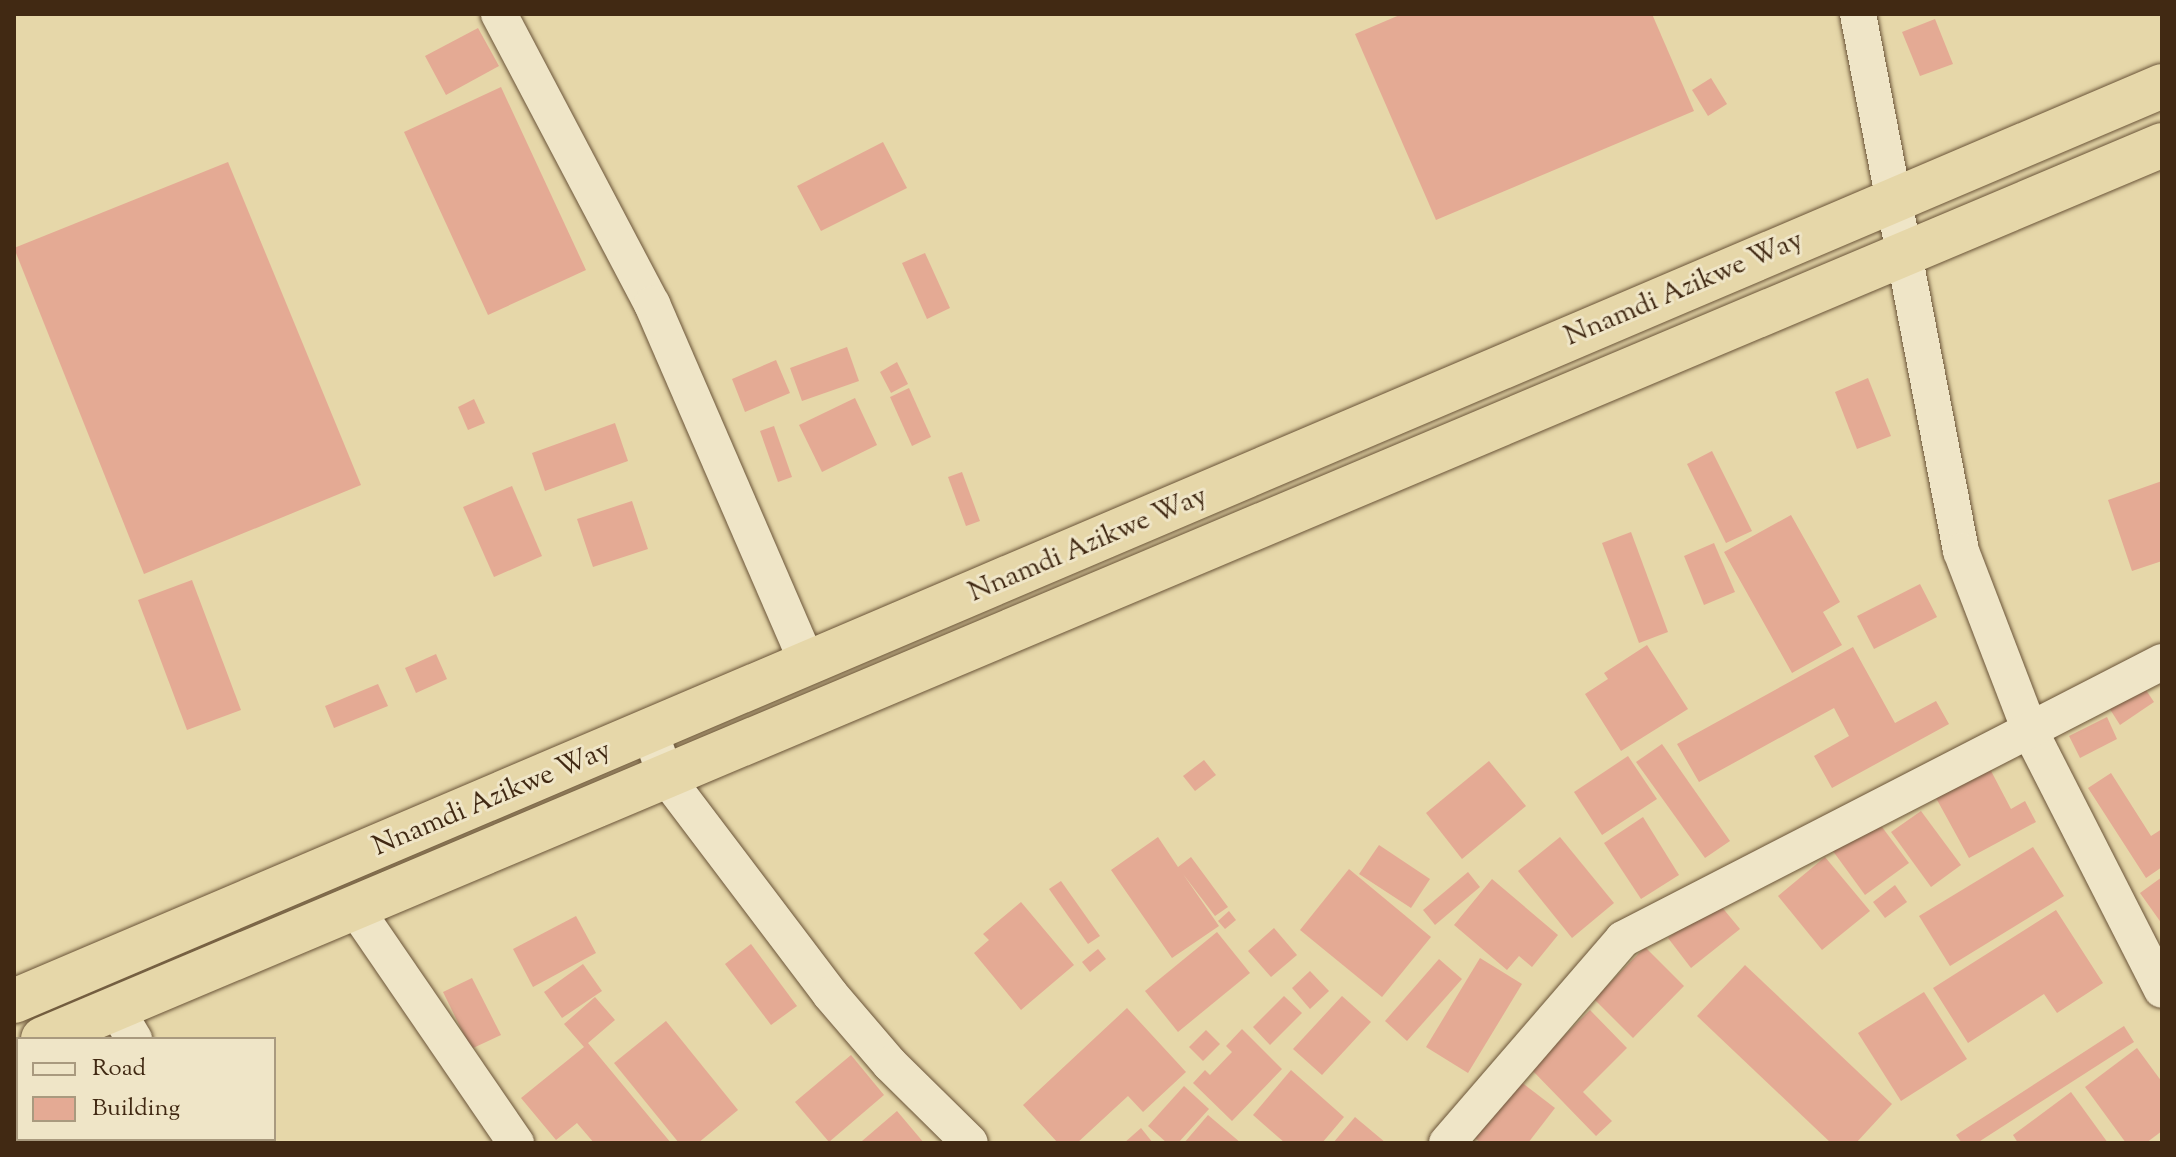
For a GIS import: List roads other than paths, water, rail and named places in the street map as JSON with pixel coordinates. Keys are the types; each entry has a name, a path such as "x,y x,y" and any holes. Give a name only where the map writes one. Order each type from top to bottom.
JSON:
{"highway":[{"name":"Nnamdi Azikwe Way","path":"14,1001 2162,86"},
{"name":"Nnamdi Azikwe Way","path":"54,1037 125,1024 355,908 2162,145"}],"street":[{"path":"499,14 652,304 808,665"},
{"path":"1858,14 1890,200 1961,551 2031,733 2162,990"},
{"path":"1447,1143 1623,939 2031,733 2162,662"},
{"path":"650,732 666,777 830,994 890,1064 970,1143"},
{"path":"355,908 516,1143"}]}
